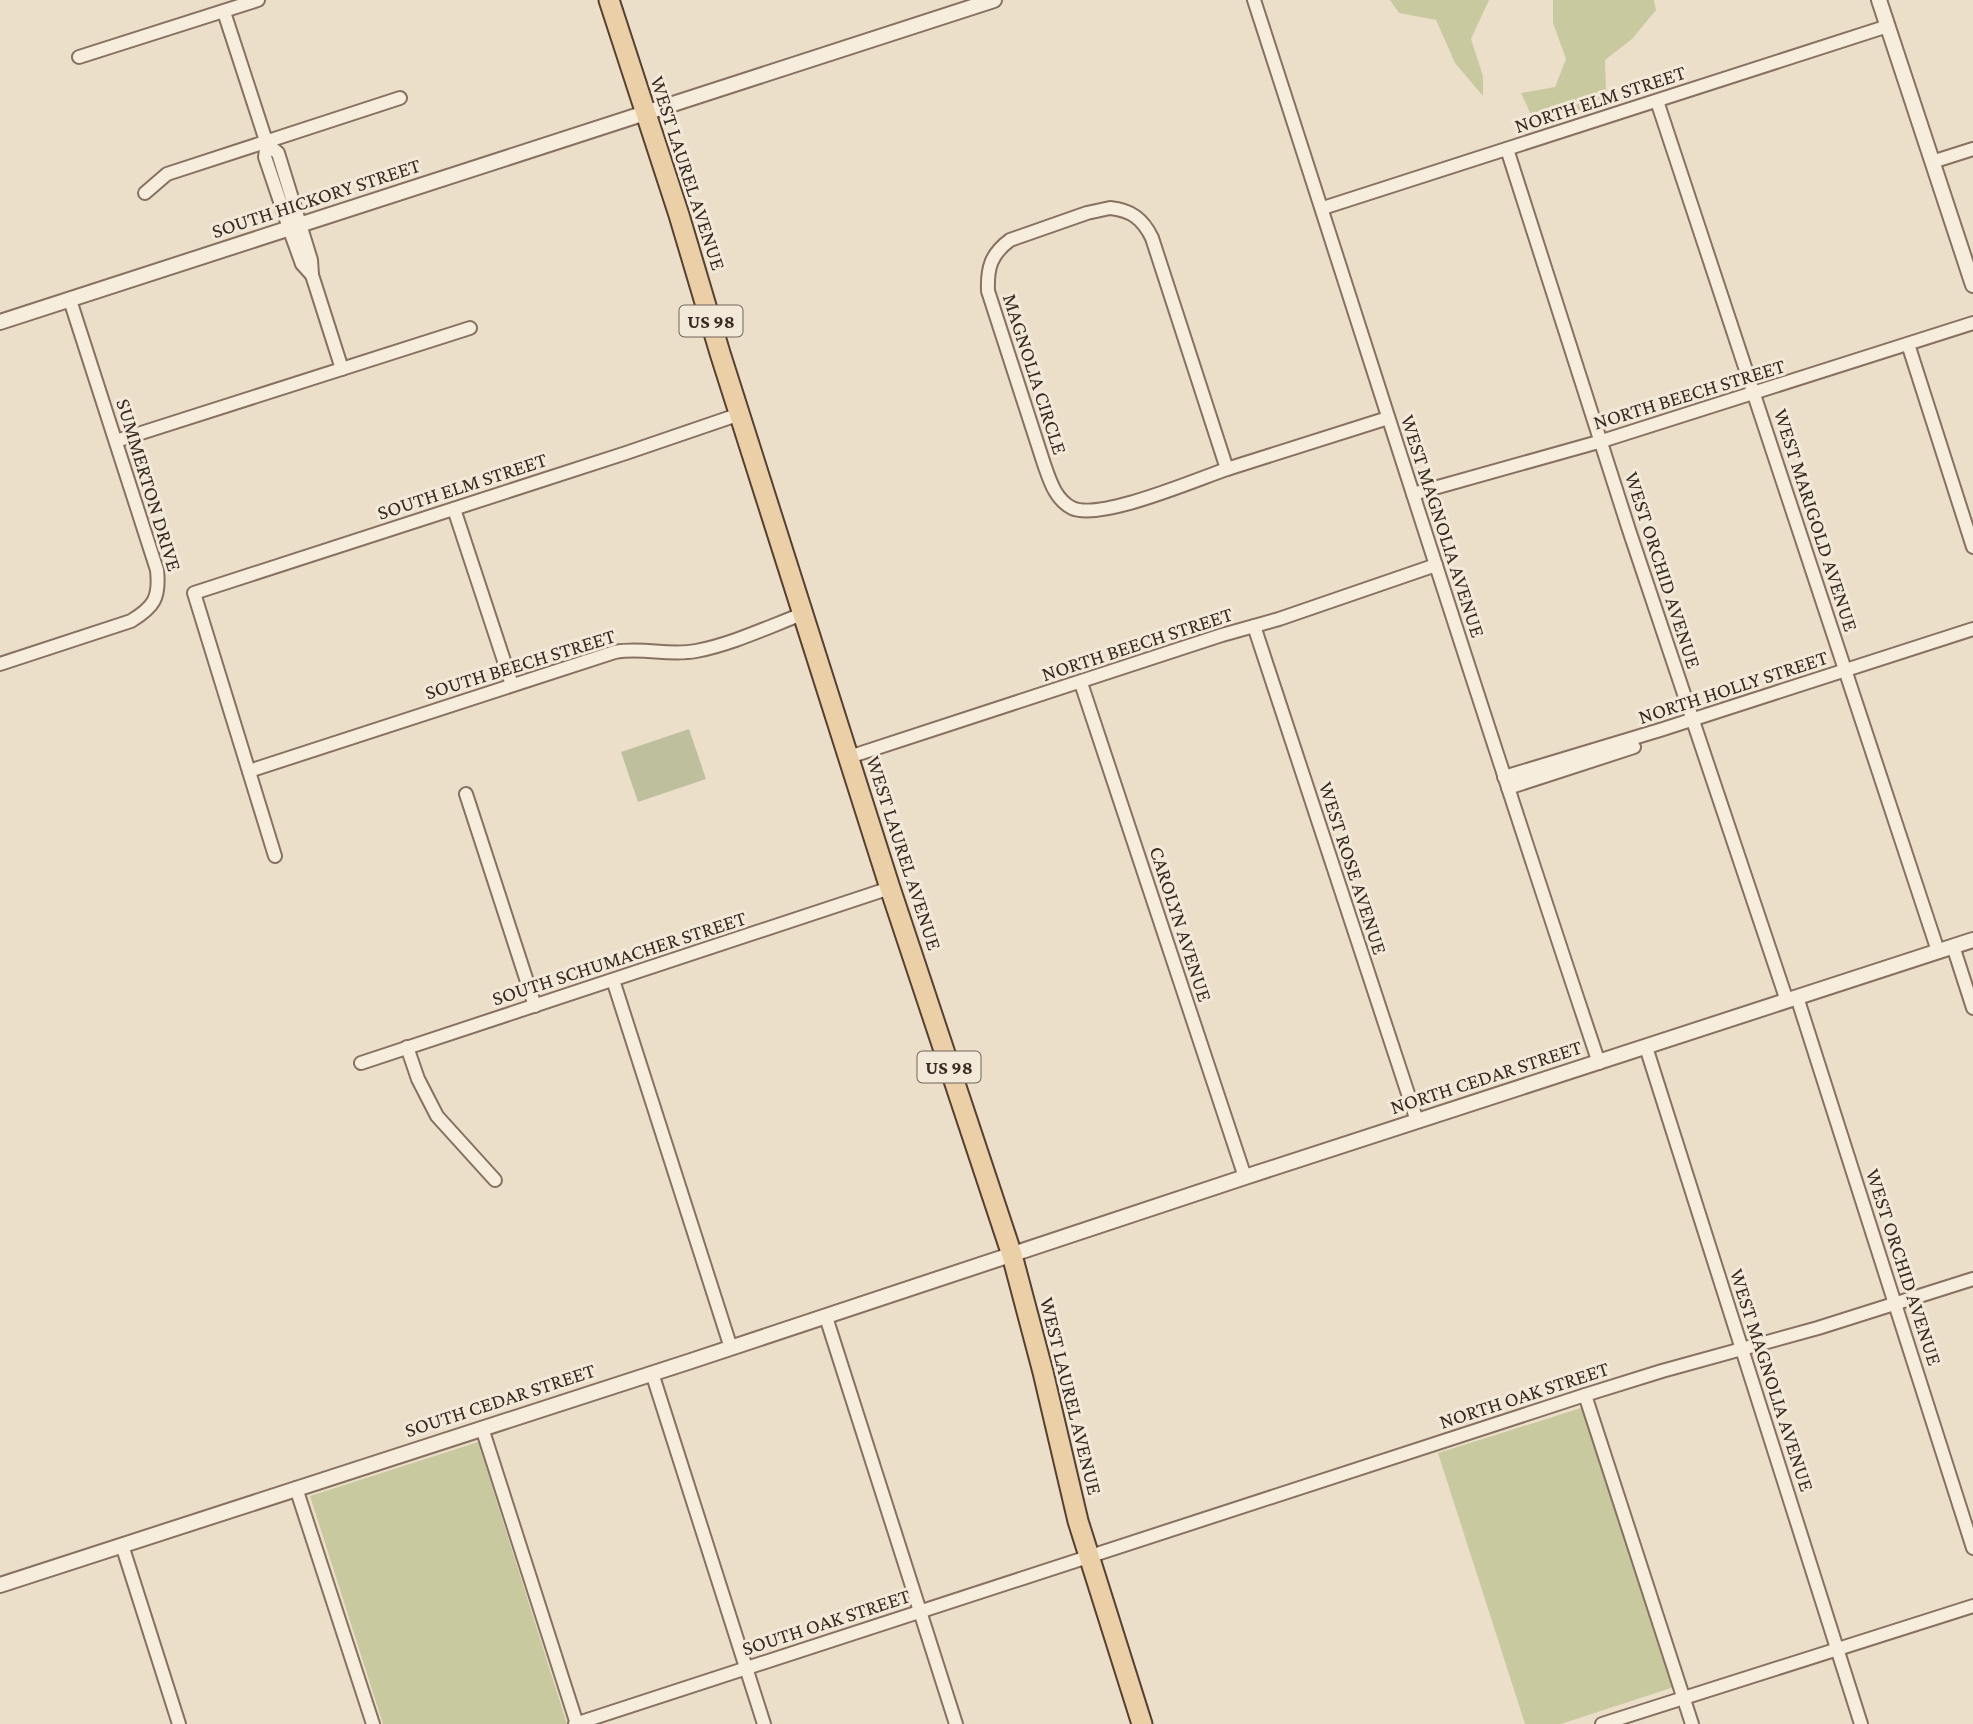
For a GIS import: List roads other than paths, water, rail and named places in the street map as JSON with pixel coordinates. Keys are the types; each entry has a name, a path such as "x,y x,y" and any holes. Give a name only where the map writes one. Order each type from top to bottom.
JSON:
{"main road":[{"name":"WEST LAUREL AVENUE","path":"609,0 890,888 1012,1255 1043,1372 1065,1471 1142,1724"}],"street":[{"path":"79,57 258,0"},
{"name":"SOUTH HICKORY STREET","path":"0,322 994,0"},
{"name":"WEST MAGNOLIA AVENUE","path":"1254,0 1599,1063"},
{"path":"1879,0 1973,285"},
{"path":"223,12 267,144 265,157 295,227 302,264 312,275 342,369"},
{"name":"NORTH ELM STREET","path":"1323,208 1888,26"},
{"path":"145,193 167,174 267,144 401,98"},
{"name":"WEST MARIGOLD AVENUE","path":"1657,101 1938,951"},
{"name":"WEST ORCHID AVENUE","path":"1507,149 1693,723 1792,999 1896,1304 1973,1548"},
{"path":"1932,162 1973,149"},
{"name":"MAGNOLIA CIRCLE","path":"1227,469 1163,266 1142,220 1122,209 1098,210 1042,227 1010,240 999,248 988,269 988,291 1055,492 1062,501 1082,511 1106,509 1388,418"},
{"name":"SUMMERTON DRIVE","path":"0,664 131,621 154,602 159,589 157,570 70,300"},
{"name":"NORTH BEECH STREET","path":"1413,494 1602,441 1973,323"},
{"path":"116,441 470,328"},
{"path":"1908,344 1973,547"},
{"name":"SOUTH ELM STREET","path":"249,771 194,593 740,414"},
{"path":"454,509 512,685"},
{"name":"NORTH BEECH STREET","path":"849,757 1082,683 1436,565"},
{"name":"SOUTH BEECH STREET","path":"249,771 626,650 672,654 696,651 805,614"},
{"name":"WEST ROSE AVENUE","path":"1254,626 1417,1121"},
{"name":"NORTH HOLLY STREET","path":"1693,723 1973,629"},
{"name":"CAROLYN AVENUE","path":"1082,683 1245,1177"},
{"path":"1506,782 1693,723"},
{"path":"249,771 275,856"},
{"path":"466,794 535,1006"},
{"name":"SOUTH SCHUMACHER STREET","path":"360,1063 890,888"},
{"name":"NORTH CEDAR STREET","path":"1012,1255 1973,940"},
{"path":"1953,946 1973,1008"},
{"path":"613,980 731,1348"},
{"path":"407,1047 418,1079 437,1116 495,1181"},
{"name":"WEST MAGNOLIA AVENUE","path":"1646,1047 1861,1724"},
{"name":"SOUTH CEDAR STREET","path":"0,1585 1012,1255"},
{"name":"NORTH OAK STREET","path":"1090,1558 1585,1395 1973,1279"},
{"path":"826,1317 956,1724"},
{"path":"652,1373 764,1724"},
{"path":"1585,1395 1692,1724"},
{"path":"482,1428 576,1724"},
{"path":"296,1488 373,1724"},
{"path":"122,1545 179,1724"},
{"name":"SOUTH OAK STREET","path":"576,1724 1090,1558"},
{"path":"1602,1724 1973,1606"}]}
